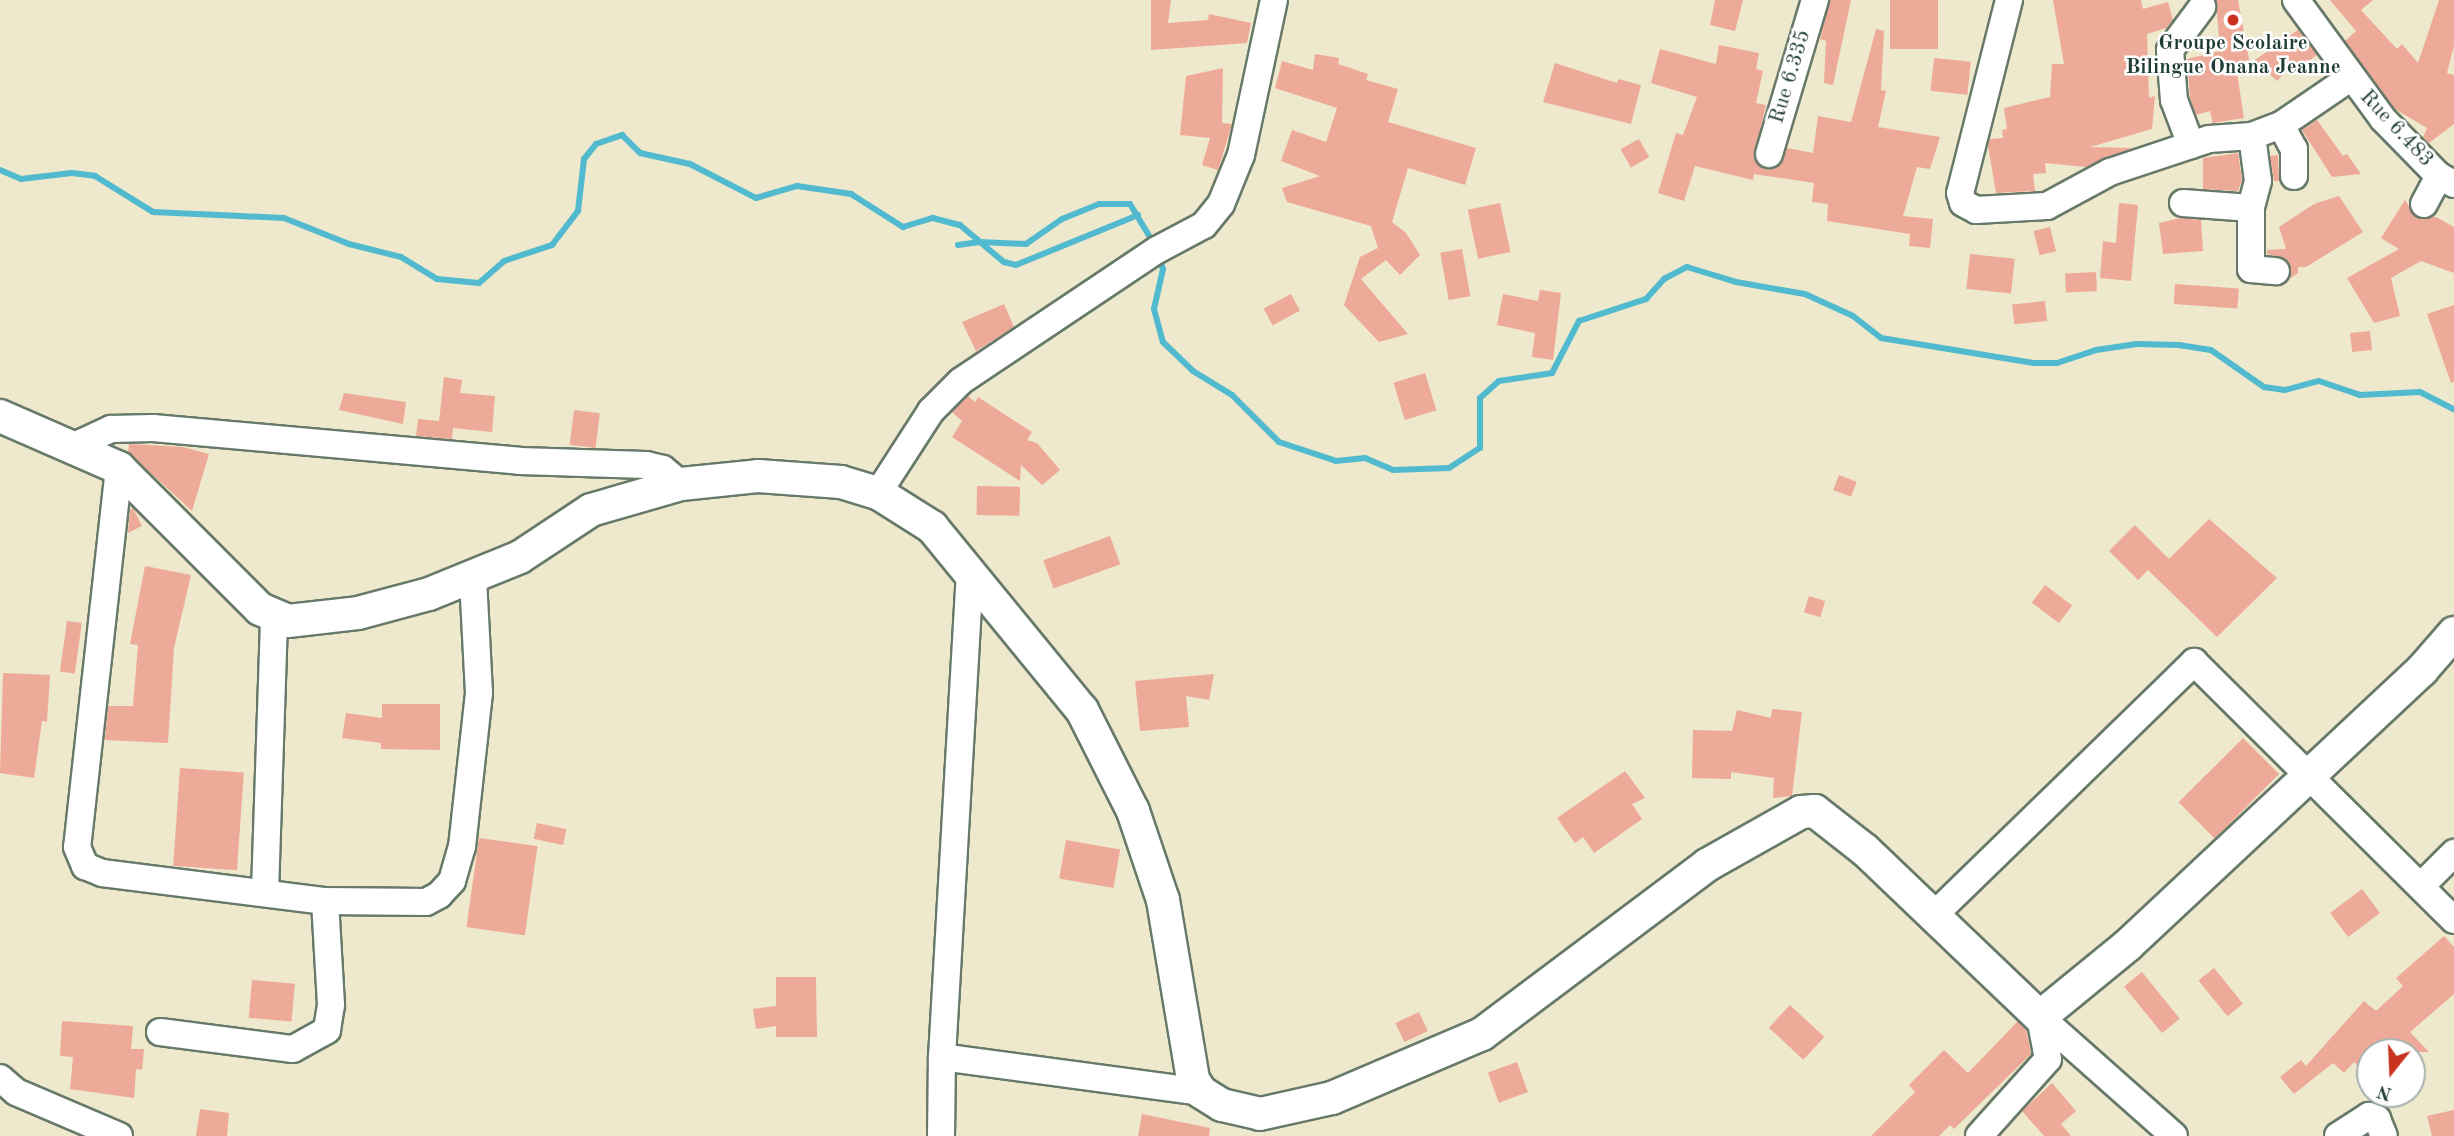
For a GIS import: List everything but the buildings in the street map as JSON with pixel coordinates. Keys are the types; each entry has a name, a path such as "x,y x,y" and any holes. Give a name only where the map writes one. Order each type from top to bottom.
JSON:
{"street":[{"path":"878,493 931,411 961,381 1157,250 1204,225 1221,204 1241,155 1274,0"},
{"name":"Rue 6.335","path":"1769,154 1815,0"},
{"path":"2009,0 1960,193 1963,203 1976,210 2047,206 2110,172 2191,145 2252,136 2281,125 2350,78"},
{"name":"Rue 6.483","path":"2296,0 2350,78 2446,180"},
{"path":"2191,145 2174,100 2170,50 2202,7"},
{"path":"2281,125 2294,149 2294,176"},
{"path":"2252,136 2258,181 2251,208 2251,269 2276,271"},
{"path":"2424,204 2446,180"},
{"path":"2183,203 2251,208"},
{"path":"0,416 74,446 119,468 260,609 274,618 310,620 358,612 473,579 520,557 591,510 681,484 758,475 841,482 878,493 932,527 1082,710 1133,811 1163,900 1178,1006 1193,1080 1201,1092"},
{"path":"74,446 111,429 153,428 520,461 646,465 663,468 681,484"},
{"path":"119,468 77,846 85,866 102,873 325,901 426,902 452,881 462,848 479,693 473,579"},
{"path":"941,1136 942,1057 970,574"},
{"path":"265,892 274,618"},
{"path":"2040,1017 2129,945 2305,776 2422,670 2454,633"},
{"path":"1932,917 2187,665 2201,665 2305,776 2454,920"},
{"path":"942,1057 1201,1092 1242,1112 1260,1114 1332,1098 1482,1034 1707,864 1801,812 1815,811 1837,826 2040,1017 2174,1136"},
{"path":"2421,886 2454,853"},
{"path":"160,1032 293,1049 327,1030 331,1006 325,901"},
{"path":"1979,1136 2048,1059 2040,1017"},
{"path":"0,1078 16,1092 119,1136"},
{"path":"2338,1136 2369,1116 2377,1119 2384,1136"}],"waterway":[{"path":"0,170 21,179 72,173 95,176 153,212 284,218 349,244 401,257 437,279 479,283 504,261 552,245 578,211 584,159 596,144 622,135 640,153 690,164 756,198 797,186 851,194 903,227 933,218 960,225 980,242 1026,244 1062,219 1099,204 1130,204 1154,244"},
{"path":"958,245 980,242 1004,262 1016,265 1138,215"},
{"path":"1159,257 1163,269 1154,309 1163,342 1193,371 1232,395 1279,442 1336,461 1365,458 1393,470 1449,468 1480,448 1480,398 1499,381 1552,373 1579,321 1646,299 1664,279 1687,267 1736,282 1805,294 1853,316 1881,338 2034,363 2057,363 2096,350 2137,344 2179,345 2211,350 2264,387 2285,390 2319,381 2360,395 2420,392 2454,409"}],"place":[{"name":"Groupe Scolaire Bilingue Onana Jeanne","path":"2233,20"}]}
